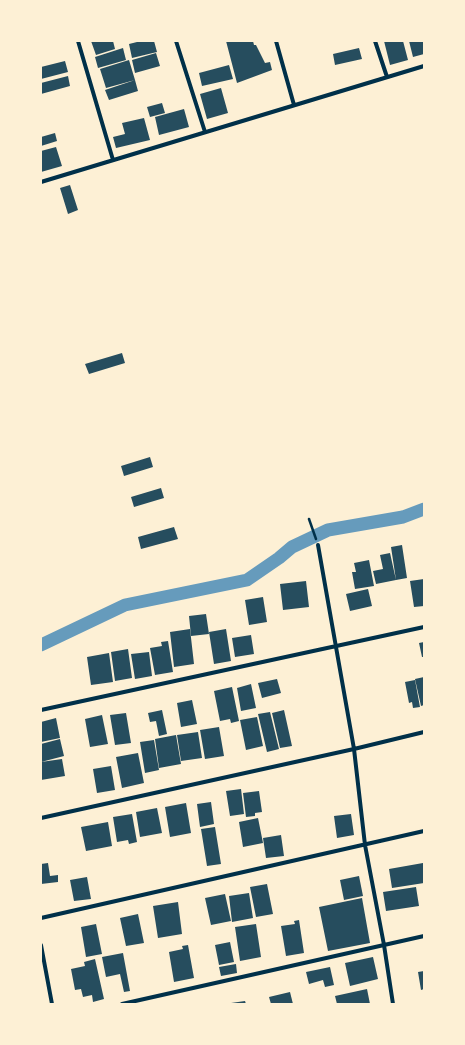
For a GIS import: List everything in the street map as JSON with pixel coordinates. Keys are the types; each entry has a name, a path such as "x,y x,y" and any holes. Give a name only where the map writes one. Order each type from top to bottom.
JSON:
{"street":[{"path":"78,41 113,160"},
{"path":"176,41 205,132"},
{"path":"276,41 294,105"},
{"path":"375,41 387,77"},
{"path":"41,182 424,66"},
{"path":"318,545 354,749 365,845 384,945 392,1004"},
{"path":"41,710 335,645 424,627"},
{"path":"41,818 354,749 424,732"},
{"path":"41,918 424,831"},
{"path":"122,1004 424,936"},
{"path":"41,945 52,1004"}],"path":[{"path":"309,519 318,545"}],"building":[{"path":"91,41 113,41 115,49 96,55"},
{"path":"141,41 154,41 157,52 132,58 129,44"},
{"path":"226,41 253,41 265,63 270,62 272,70 237,83"},
{"path":"384,41 403,41 408,60 390,65"},
{"path":"409,41 423,41 424,54 413,57"},
{"path":"123,48 126,60 98,68 95,57"},
{"path":"359,48 362,59 335,65 333,54"},
{"path":"156,53 160,66 135,73 132,60"},
{"path":"129,60 135,80 106,88 100,69"},
{"path":"65,61 68,72 41,79 41,67"},
{"path":"229,65 233,79 202,86 199,73"},
{"path":"68,76 70,86 41,94 41,83"},
{"path":"135,80 138,91 109,100 105,90"},
{"path":"221,88 228,113 207,119 200,94"},
{"path":"162,103 165,113 150,117 147,107"},
{"path":"184,109 189,127 159,135 155,117"},
{"path":"144,118 150,140 116,148 113,137 125,134 122,123"},
{"path":"55,133 57,141 41,146 41,137"},
{"path":"56,147 62,166 41,172 41,151"},
{"path":"70,185 78,210 68,214 60,188"},
{"path":"122,353 125,363 89,374 85,364"},
{"path":"150,457 153,467 124,476 121,466"},
{"path":"161,488 164,498 134,507 131,497"},
{"path":"174,527 178,539 141,549 138,537"},
{"path":"402,545 407,578 396,580 391,547"},
{"path":"390,553 396,580 376,584 373,571 383,569 380,555"},
{"path":"369,560 374,586 355,589 352,572 356,572 354,563"},
{"path":"424,579 424,606 414,607 410,581"},
{"path":"306,581 309,607 283,610 280,584"},
{"path":"368,589 372,606 350,611 346,594"},
{"path":"263,597 267,622 249,625 245,600"},
{"path":"206,614 209,634 191,636 189,616"},
{"path":"190,629 194,664 174,667 170,632"},
{"path":"226,629 231,661 214,664 209,632"},
{"path":"251,635 254,654 235,657 232,638"},
{"path":"168,641 173,672 155,675 150,648 162,646 161,642"},
{"path":"424,642 424,657 422,657 419,643"},
{"path":"128,649 132,678 115,681 111,652"},
{"path":"149,652 152,676 135,679 131,654"},
{"path":"109,653 113,682 91,685 87,657"},
{"path":"424,677 424,705 421,706 415,679"},
{"path":"277,679 281,693 262,698 258,683"},
{"path":"415,680 420,707 413,708 412,702 409,703 405,682"},
{"path":"251,684 256,708 241,711 237,688"},
{"path":"232,687 239,721 231,723 230,719 220,721 214,691"},
{"path":"192,700 197,724 181,727 177,703"},
{"path":"162,710 167,734 159,736 156,721 150,722 148,713"},
{"path":"284,710 292,746 280,748 272,713"},
{"path":"270,712 279,749 267,752 258,714"},
{"path":"126,713 131,743 115,745 110,715"},
{"path":"102,715 108,744 90,747 85,719"},
{"path":"257,717 263,746 246,750 240,720"},
{"path":"56,718 60,738 41,742 41,722"},
{"path":"219,727 224,756 205,759 200,730"},
{"path":"198,732 202,758 181,761 177,735"},
{"path":"176,735 181,764 159,768 155,739"},
{"path":"60,739 64,756 41,762 41,744"},
{"path":"154,740 159,770 145,773 140,742"},
{"path":"138,753 144,783 122,788 116,757"},
{"path":"62,759 65,776 41,780 41,762"},
{"path":"111,766 115,790 97,793 93,769"},
{"path":"241,789 244,814 230,816 226,791"},
{"path":"259,791 262,812 255,813 255,816 246,817 243,793"},
{"path":"211,802 214,824 200,827 197,804"},
{"path":"186,803 191,833 170,837 165,807"},
{"path":"157,808 162,833 140,837 136,812"},
{"path":"132,814 137,842 129,844 128,840 117,842 113,817"},
{"path":"351,814 354,835 337,838 334,816"},
{"path":"258,818 263,843 243,847 239,822"},
{"path":"108,822 112,846 86,851 81,827"},
{"path":"215,827 221,864 207,866 201,829"},
{"path":"281,835 284,856 266,858 263,838"},
{"path":"48,863 50,876 58,875 58,882 41,884 41,864"},
{"path":"423,863 424,883 392,888 389,869"},
{"path":"359,876 363,896 344,900 340,880"},
{"path":"87,877 91,899 74,901 70,880"},
{"path":"267,884 273,914 256,917 250,887"},
{"path":"416,887 419,906 386,911 383,892"},
{"path":"249,893 253,918 232,922 229,896"},
{"path":"225,894 231,921 211,925 205,898"},
{"path":"362,898 370,943 328,951 319,907"},
{"path":"178,902 182,934 158,938 153,906"},
{"path":"138,914 144,943 126,946 120,918"},
{"path":"299,920 304,953 286,956 281,926 295,924 294,921"},
{"path":"96,924 102,954 86,957 81,927"},
{"path":"256,924 261,957 240,961 235,927"},
{"path":"230,942 234,962 219,965 215,945"},
{"path":"188,945 194,978 174,982 169,952 183,949 182,946"},
{"path":"123,953 130,991 124,992 120,974 106,977 102,957"},
{"path":"373,957 378,979 350,986 345,963"},
{"path":"95,959 104,999 93,1002 92,995 83,997 81,989 75,990 71,969 85,966 84,962"},
{"path":"236,964 237,973 221,976 219,967"},
{"path":"330,967 334,985 325,987 323,980 309,984 306,972"},
{"path":"424,971 424,989 421,990 418,972"},
{"path":"367,989 370,1004 337,1004 335,996"},
{"path":"290,992 293,1004 271,1004 269,997"},
{"path":"245,1001 246,1004 231,1004 231,1003"}],"waterway":[{"path":"41,645 125,605 247,580 292,547 328,530 403,517 424,509"}]}
